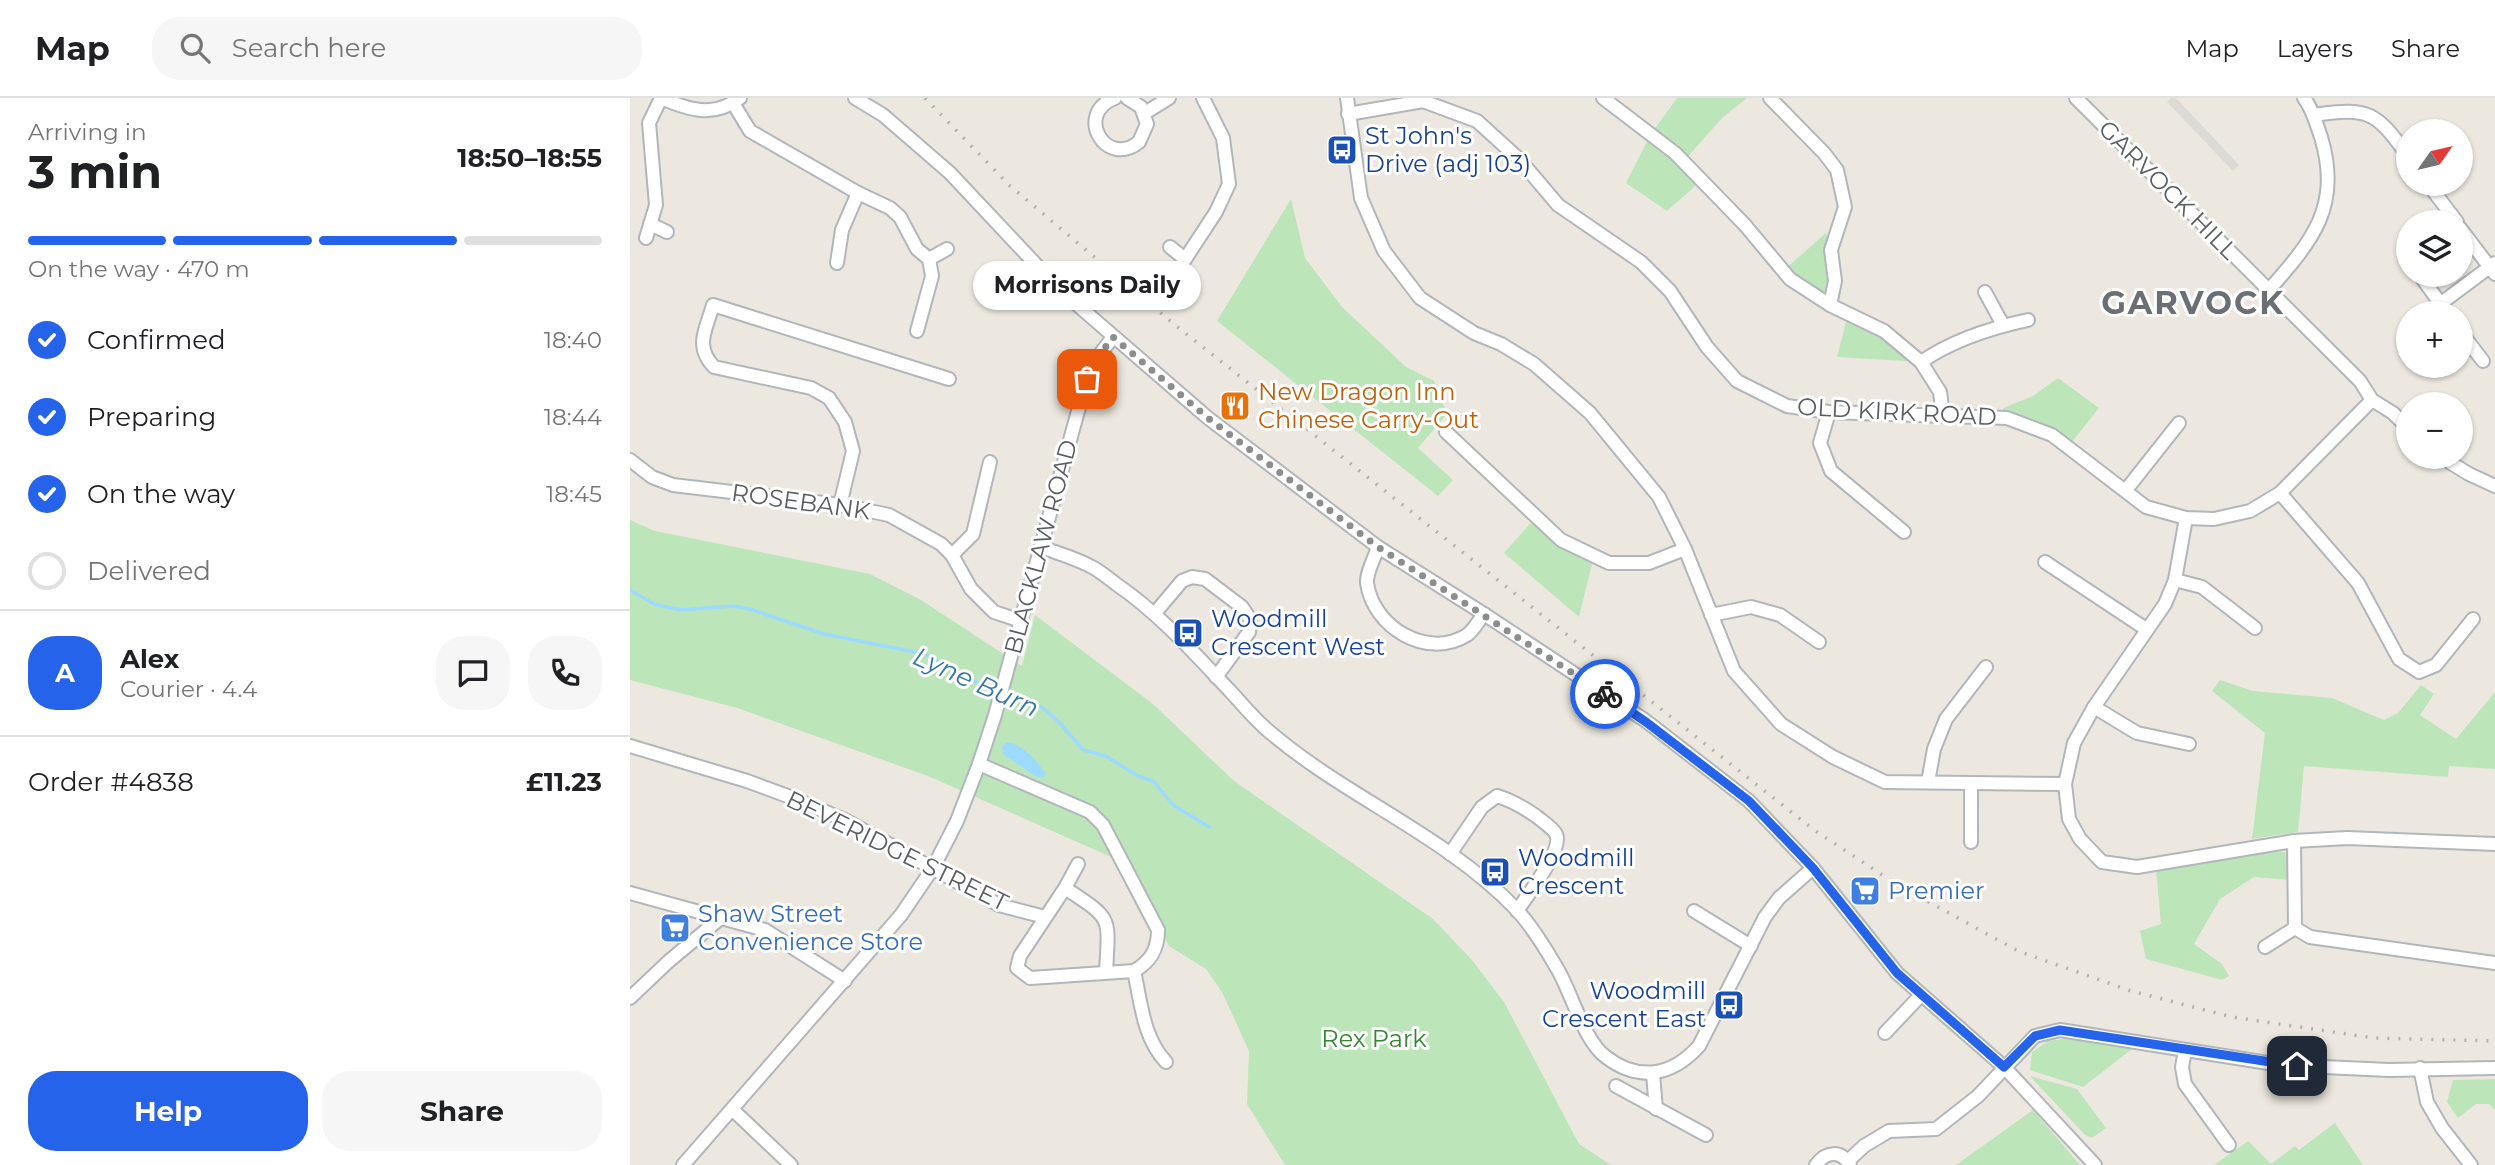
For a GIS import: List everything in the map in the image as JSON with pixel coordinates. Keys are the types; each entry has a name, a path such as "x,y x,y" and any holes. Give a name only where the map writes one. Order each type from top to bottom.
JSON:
{"street":[{"path":"646,238 656,205 649,123 661,98 689,110 702,111 736,101 750,131 858,193 890,208 900,217 917,249 929,259 932,276 917,331"},
{"path":"855,98 883,115 950,173 984,206 1059,289 1208,418 1378,547 1646,722 1749,801 1813,868 1897,973 2004,1067 2095,1165"},
{"path":"1115,98 1102,106 1095,120 1097,134 1109,146 1123,149 1139,142 1146,131 1145,113 1137,103 1127,98"},
{"path":"1145,113 1169,98"},
{"path":"1176,273 1216,212 1229,184 1223,138 1203,98"},
{"path":"1347,98 1361,198 1384,251 1420,298 1474,333 1501,344 1534,363 1590,413 1659,497 1685,548 1734,671 1782,724 1833,757 1885,782 2065,784"},
{"path":"1604,98 1675,153 1745,225 1790,279 1830,305 1884,331 1921,362 1940,392 1943,416"},
{"path":"1770,98 1837,170 1845,206 1831,250 1835,281 1830,305"},
{"name":"GARVOCK HILL","path":"2076,98 2360,381 2372,400 2396,416"},
{"path":"2268,291 2301,254 2315,233 2325,200 2328,169 2314,115 2304,98"},
{"name":"OLD KIRK ROAD","path":"1348,114 1423,101 1478,121 1519,159 1558,205 1641,262 1670,291 1707,347 1737,381 1787,406 1829,412 2007,418 2052,435 2146,507 2186,518 2214,519 2250,510 2280,494 2372,400"},
{"path":"2314,115 2353,112 2381,121 2396,140"},
{"path":"837,263 842,230 858,193"},
{"path":"2437,196 2448,210"},
{"path":"650,224 667,232"},
{"path":"2454,301 2493,268 2473,244"},
{"path":"1170,247 1185,259"},
{"path":"929,259 947,249"},
{"path":"1986,292 2003,325"},
{"path":"840,505 853,451 845,422 829,398 811,388 714,368 705,358 701,347 713,305 949,379"},
{"path":"1921,362 1945,345 2003,325 2028,320"},
{"name":"BLACKLAW ROAD","path":"683,1165 901,915 933,868 957,821 979,764 1009,666 1087,379 1097,358 1113,337"},
{"path":"2473,348 2483,361"},
{"path":"1829,412 1820,443 1831,471 1904,532"},
{"path":"2126,490 2179,423"},
{"path":"1446,432 1561,540 1609,564 1649,563 1685,548"},
{"name":"ROSEBANK","path":"630,460 652,477 673,485 840,505 889,515 941,544 952,555 971,589 994,612 1021,621"},
{"path":"952,555 973,534 990,462"},
{"path":"2463,469 2495,486"},
{"path":"2280,494 2358,583 2399,659 2419,672 2436,665 2473,619"},
{"path":"2186,518 2175,580 2165,604 2094,708 2074,743 2065,784 2069,820 2080,839 2102,862 2137,867 2294,841 2347,838 2495,844"},
{"path":"1041,547 1092,566 1155,613 1264,727 1324,772 1431,838 1493,887 1517,911 1558,970 1591,1038 1603,1056 1625,1069 1653,1074 1665,1071 1688,1058 1699,1046 1765,918 1779,898 1813,868"},
{"path":"1378,547 1366,581 1375,610 1392,628 1414,640 1433,644 1450,642 1469,634 1484,614"},
{"path":"2045,562 2146,629"},
{"path":"1155,613 1182,581 1192,577 1205,579 1242,607 1250,619 1249,632 1216,677"},
{"path":"2175,580 2202,587 2255,628"},
{"path":"1711,615 1751,607 1780,615 1819,642"},
{"path":"1928,782 1934,749 1946,719 1986,667"},
{"path":"2094,708 2137,733 2189,744"},
{"name":"BEVERIDGE STREET","path":"630,746 747,781 793,798 845,820 999,905 1045,916"},
{"path":"979,764 1090,812 1103,825 1158,930 1158,942 1148,963 1134,971 1030,978 1017,968 1020,956 1078,864"},
{"path":"1971,784 1971,842"},
{"path":"1450,854 1482,807 1497,796 1511,800 1538,818 1556,834 1559,843 1517,911"},
{"path":"2294,841 2295,928"},
{"path":"1065,888 1098,910 1105,918 1108,929 1106,972"},
{"path":"630,894 765,930 845,981"},
{"path":"1694,911 1751,946"},
{"path":"630,998 722,917"},
{"path":"2265,947 2295,928"},
{"path":"2295,928 2310,937 2495,963"},
{"path":"1134,971 1152,1044 1166,1062"},
{"path":"1885,1033 1921,995"},
{"path":"1816,1165 1827,1154 1837,1154 1849,1163 1864,1146 1889,1131 1936,1129 1978,1096 2035,1036 2060,1030 2281,1065 2389,1070 2495,1068"},
{"path":"2185,1050 2182,1067 2185,1084 2229,1145"},
{"path":"2420,1068 2427,1102 2442,1128 2470,1165"},
{"path":"1653,1074 1656,1109"},
{"path":"1616,1086 1706,1135"},
{"path":"733,1110 791,1165"}],"shaded area":[{"path":"2176,98 2239,165 2233,171 2167,102"}],"green space":[{"path":"1677,98 1747,98 1722,118 1684,161 1701,181 1667,211 1626,183 1651,134"},
{"path":"1291,199 1305,258 1342,307 1406,367 1434,381 1447,414 1418,448 1453,480 1438,496 1217,321"},
{"path":"1826,233 1831,250 1830,305 1783,271"},
{"path":"1848,314 1921,362 1837,357"},
{"path":"2058,378 2099,408 2068,447 2003,418 2003,408 2033,396"},
{"path":"1536,517 1594,556 1579,617 1504,553"},
{"name":"Rex Park","path":"630,520 655,531 870,574 921,600 1022,666 1035,615 1153,704 1234,781 1433,919 1472,960 1504,1002 1579,1144 1611,1165 1285,1165 1247,1104 1249,1051 1222,992 1206,969 1169,946 1127,864 928,776 737,708 630,680"},
{"path":"2220,680 2253,691 2332,698 2384,720 2398,713 2421,685 2434,694 2420,715 2456,739 2495,692 2495,769 2449,766 2448,777 2304,766 2298,832 2252,839 2265,733 2212,691"},
{"path":"2284,852 2289,857 2291,880 2254,877 2220,899 2194,944 2222,964 2229,976 2222,980 2146,959 2140,931 2161,924 2156,869"},
{"path":"2071,1038 2136,1046 2083,1087 2030,1070 2032,1052 2048,1041"},
{"path":"2030,1076 2077,1089 2106,1128 2092,1138 2085,1135"},
{"path":"2495,1079 2495,1110 2489,1104 2476,1104 2458,1118 2447,1102 2453,1080"},
{"path":"2033,1110 2080,1165 1956,1165"},
{"path":"2335,1123 2363,1165 2214,1165 2248,1141 2271,1164 2295,1146 2299,1150"}],"water":[{"path":"1008,742 1020,747 1034,759 1046,774 1043,778 1035,776 1003,754 1002,746"}],"waterway":[{"name":"Lyne Burn","path":"630,590 654,604 666,607 682,610 732,606 750,609 824,634 925,654 997,693"},
{"name":"Lyne Burn","path":"1004,696 1034,703 1044,709 1083,750 1106,756 1138,776 1153,781 1173,805 1209,827"}],"railway":[{"path":"925,98 1009,185 1175,325 1814,830 1896,884 2018,951 2131,991 2232,1017 2374,1038 2495,1041"}],"way so far":[{"path":"1087,379 1097,358 1113,337 1208,418 1378,547 1605,694"}],"place":[{"name":"St John's Drive (adj 103)","path":"1342,150"},
{"name":"Morrisons Daily","path":"1087,379"},
{"name":"New Dragon Inn Chinese Carry-Out","path":"1235,406"},
{"name":"Woodmill Crescent West","path":"1188,633"},
{"name":"Woodmill Crescent","path":"1495,872"},
{"name":"Premier","path":"1865,891"},
{"name":"Shaw Street Convenience Store","path":"675,928"},
{"name":"Woodmill Crescent East","path":"1729,1005"}],"district":[{"name":"GARVOCK","path":"2193,303"}],"route":[{"path":"1605,694 1749,801 1813,868 1897,973 2004,1067 2035,1036 2060,1030 2297,1066"}]}
